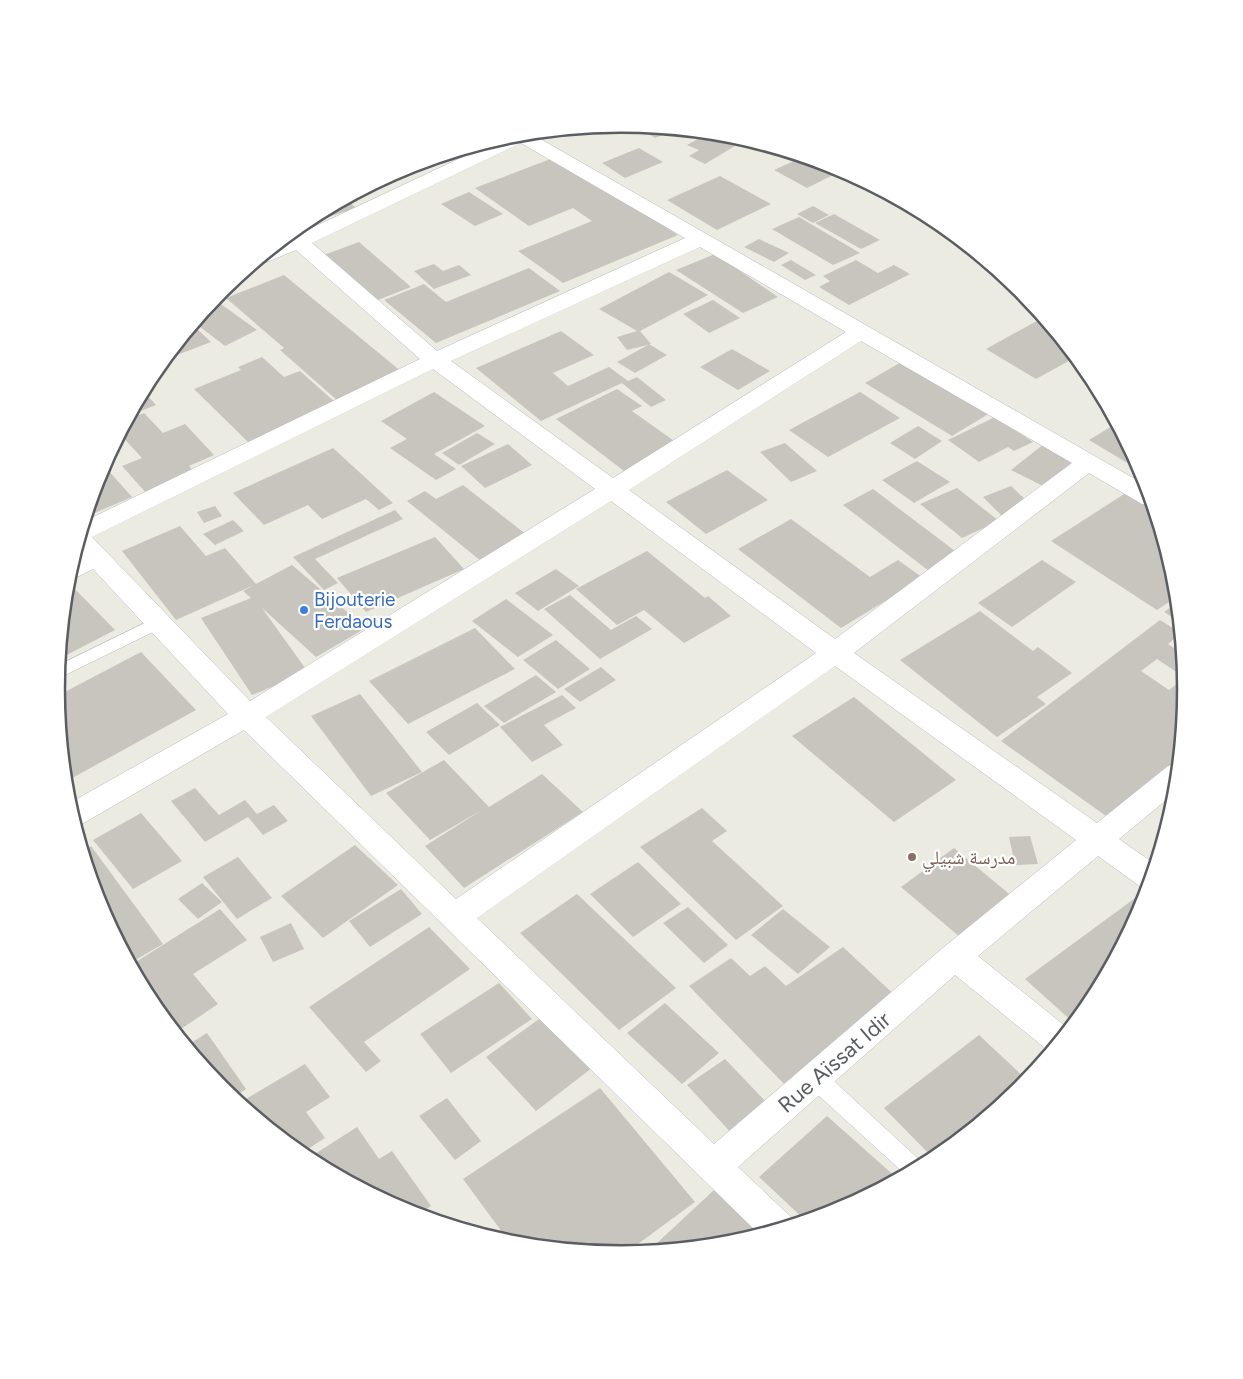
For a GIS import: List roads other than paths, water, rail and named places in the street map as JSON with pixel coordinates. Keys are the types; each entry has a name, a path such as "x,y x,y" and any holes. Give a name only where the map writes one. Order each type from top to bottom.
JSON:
{"street":[{"path":"534,140 860,332 1141,493"},
{"path":"301,235 497,148"},
{"path":"295,239 434,360 835,653 1146,874"},
{"path":"89,528 434,360 700,239"},
{"path":"79,812 247,716 612,490 860,332"},
{"path":"454,917 835,653 1088,462"},
{"path":"87,548 247,716 773,1225"},
{"name":"Rue Aïssat Idir","path":"712,1167 955,956 1170,781"},
{"path":"955,956 1055,1038"}],"lane":[{"path":"66,669 157,623"},
{"path":"815,1078 910,1165"}],"place":[{"name":"Bijouterie Ferdaous","path":"304,610"},
{"name":"مدرسة شبيلي","path":"912,857"}]}
